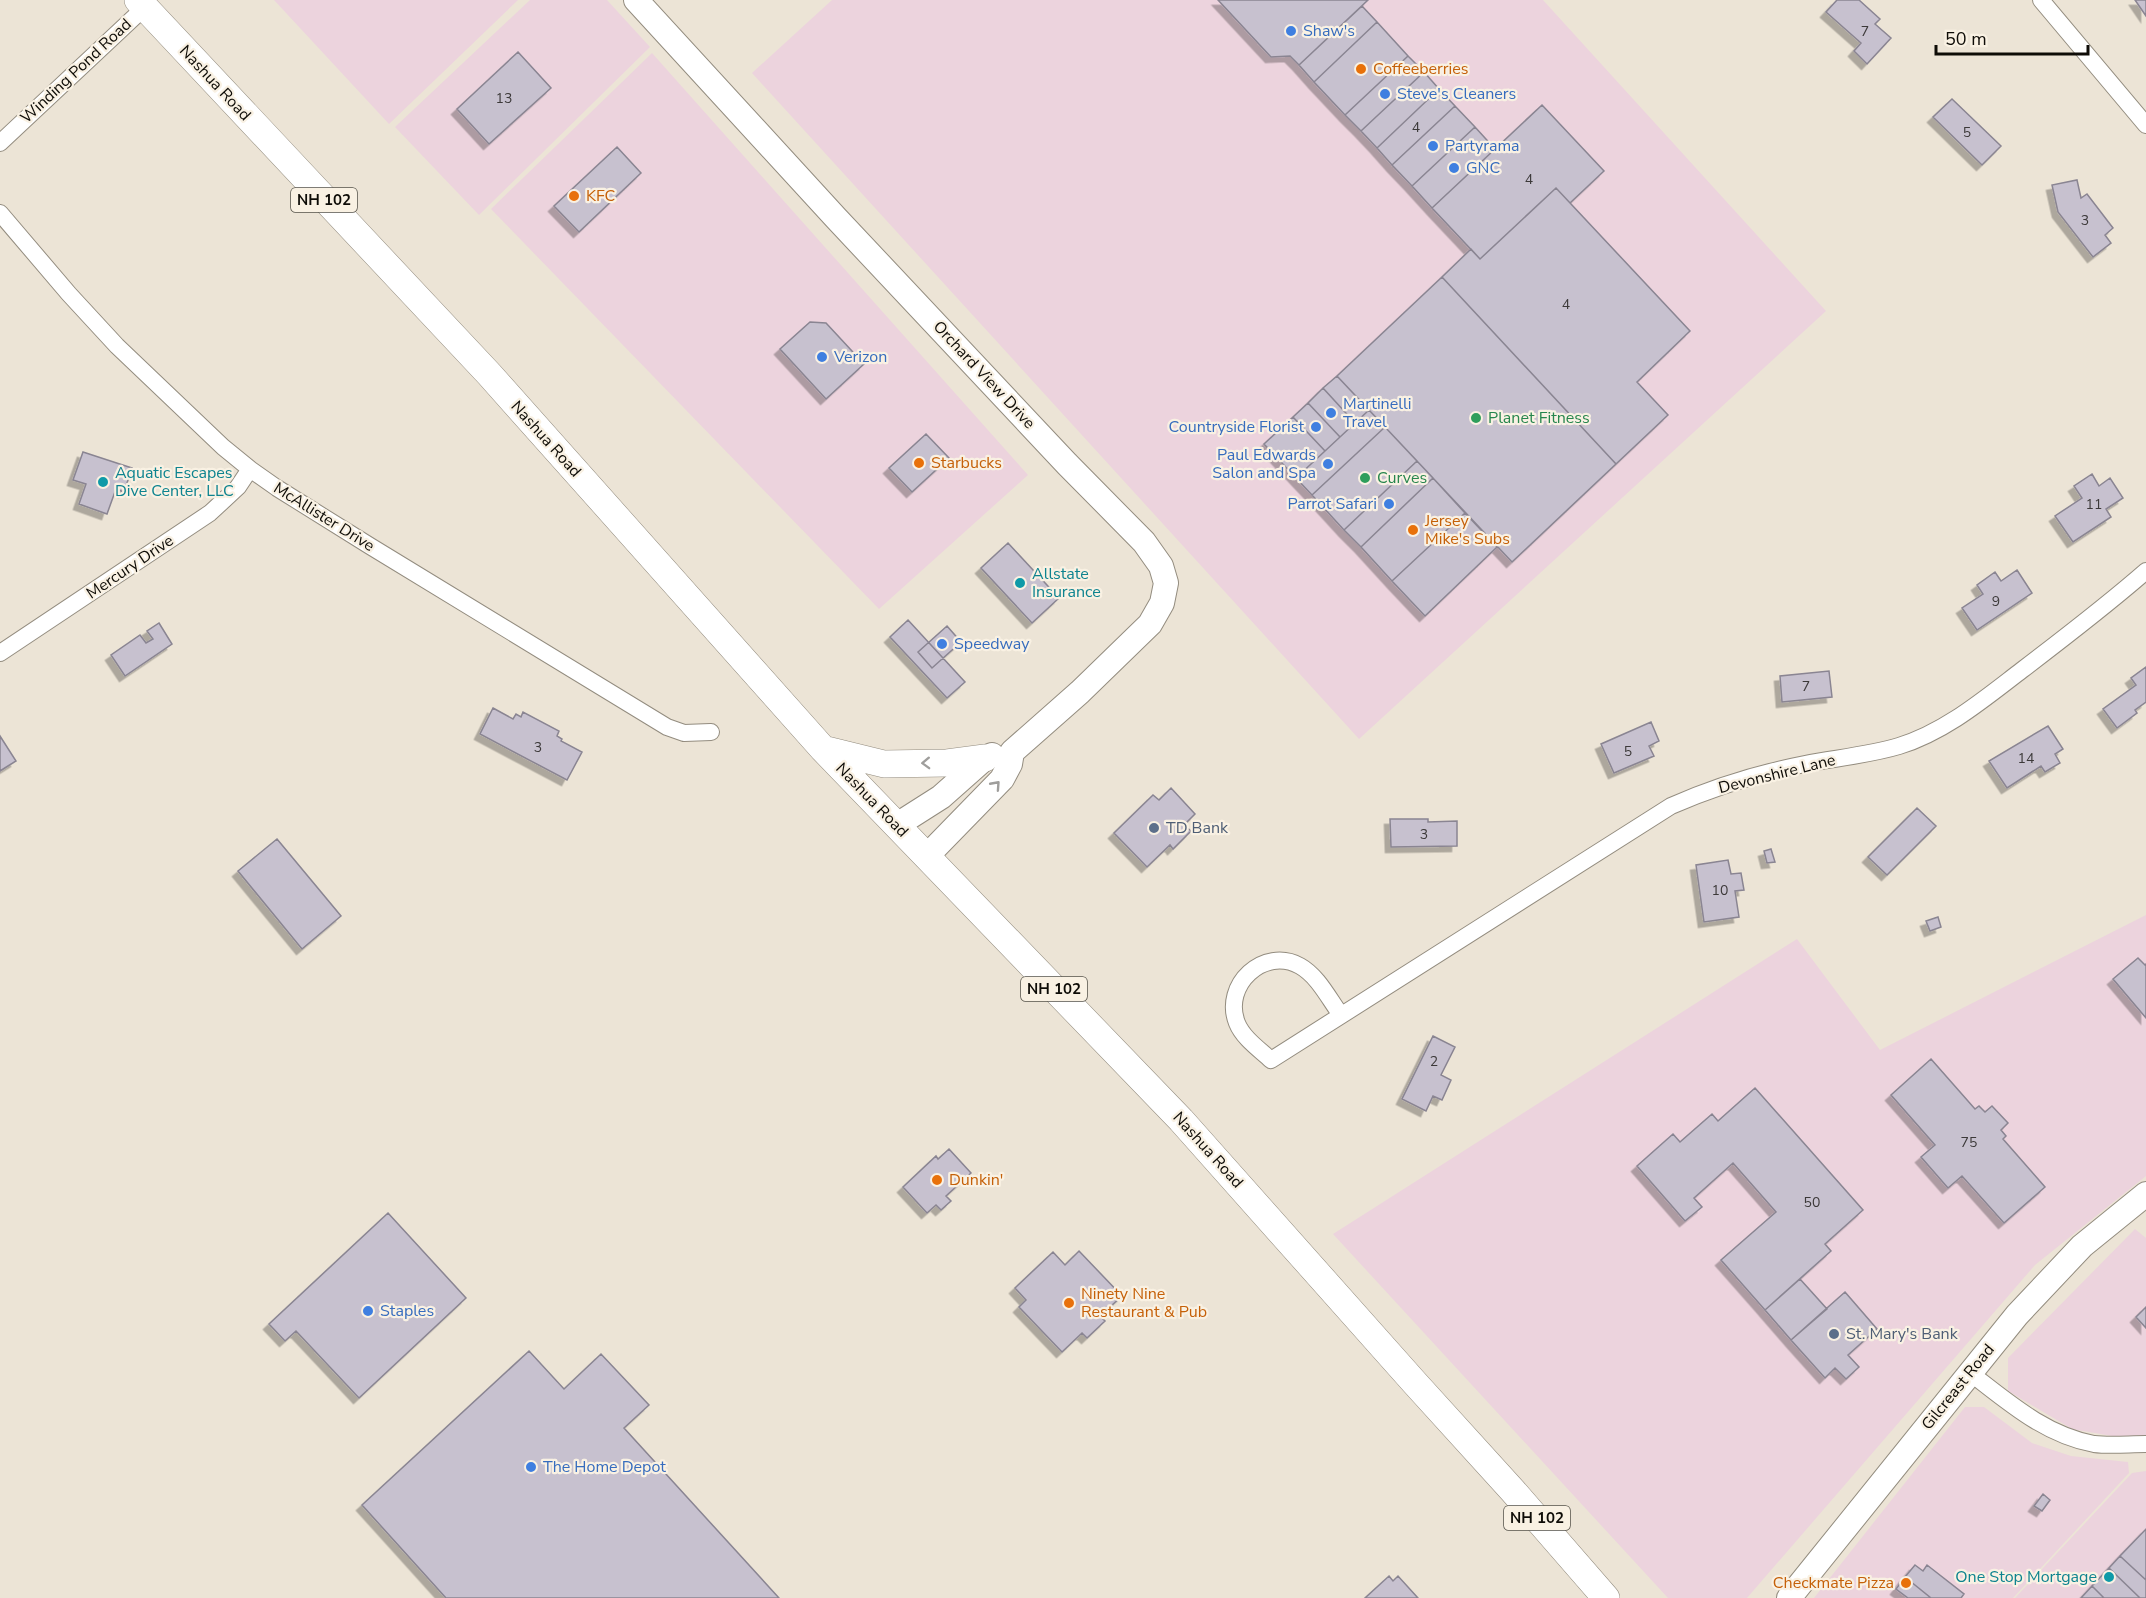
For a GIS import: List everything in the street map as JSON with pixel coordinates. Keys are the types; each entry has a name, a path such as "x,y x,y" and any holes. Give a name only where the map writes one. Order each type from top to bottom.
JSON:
{"main road":[{"name":"Nashua Road","path":"145,2 489,374 822,748 1181,1120 1606,1598"},
{"path":"822,748 884,764 947,763 985,758"}],"street":[{"name":"Orchard View Drive","path":"636,0 836,218 1067,464 1144,542 1161,566 1166,583 1162,603 1150,624 1080,692 1012,752 999,753 985,758 941,797 897,825"},
{"path":"2041,0 2146,125"},
{"name":"Winding Pond Road","path":"0,143 145,2"},
{"name":"McAllister Drive","path":"0,213 117,346 223,447 250,469 370,546 667,727 684,733 711,732"},
{"name":"Mercury Drive","path":"0,653 210,513 238,487 250,469"},
{"name":"Devonshire Lane","path":"1341,1016 1309,972 1292,962 1263,963 1246,974 1240,983 1234,1001 1234,1012 1241,1030 1271,1060 1341,1016 1671,806 1718,787 1763,773 1876,752 1900,746 1927,735 1972,708 2100,611 2146,571"},
{"name":"Orchard View Drive","path":"926,857 1002,779 1010,764 1012,752"},
{"name":"Gilcreast Road","path":"1789,1598 2017,1315 2065,1263 2109,1223 2146,1194"},
{"path":"1969,1372 2044,1427 2072,1439 2097,1444 2146,1444"}],"shaded area":[{"path":"274,0 518,0 389,124"},
{"path":"530,0 607,0 650,47 479,215 395,127"},
{"path":"832,0 1543,0 1826,311 1359,739 752,73"},
{"path":"652,53 1028,475 879,609 491,209"},
{"path":"2146,915 2146,1176 2035,1265 1747,1598 1668,1598 1333,1234 1797,939 1880,1050"},
{"path":"2135,1229 2146,1238 2146,1442 2072,1429 2008,1391 2008,1358"},
{"path":"1965,1407 1984,1407 2032,1443 2071,1456 2128,1462 2129,1473 2013,1598 1814,1598"},
{"path":"2146,1471 2146,1598 2015,1598 2132,1473"}],"building":[{"name":"Shaw's","path":"1218,0 1368,0 1299,65 1290,56 1271,57"},
{"path":"1837,0 1859,0 1880,19 1875,24 1891,38 1867,64 1854,51 1861,43 1826,12"},
{"path":"2135,0 2146,0 2146,16"},
{"path":"1362,6 1377,22 1314,82 1299,65"},
{"name":"Coffeeberries","path":"1377,22 1408,56 1345,115 1314,82"},
{"path":"518,52 551,88 489,144 457,109"},
{"name":"Steve's Cleaners","path":"1408,56 1424,72 1361,131 1345,115"},
{"path":"1424,72 1439,89 1377,148 1361,131"},
{"path":"1439,89 1455,106 1392,165 1377,148"},
{"path":"1952,99 2001,146 1982,165 1933,117"},
{"path":"1542,105 1604,171 1570,203 1556,188 1480,259 1432,208"},
{"name":"Partyrama","path":"1455,106 1475,127 1412,186 1392,165"},
{"name":"GNC","path":"1475,127 1495,149 1432,208 1412,186"},
{"path":"617,147 641,173 579,232 554,206"},
{"path":"2077,180 2081,198 2087,194 2113,228 2105,235 2111,243 2093,257 2058,212 2052,185"},
{"path":"1556,188 1690,331 1637,382 1668,415 1616,464 1442,277 1471,249 1480,259"},
{"path":"1442,277 1616,464 1512,562 1337,376"},
{"name":"Verizon","path":"810,322 826,323 864,364 826,399 780,349"},
{"path":"1337,376 1369,410 1355,423 1323,388"},
{"name":"Martinelli Travel","path":"1323,388 1355,423 1340,437 1308,403"},
{"name":"Countryside Florist","path":"1308,403 1340,437 1325,451 1293,417"},
{"name":"Paul Edwards Salon and Spa","path":"1369,410 1385,427 1312,495 1296,478"},
{"path":"1293,417 1325,451 1296,478 1264,444"},
{"name":"Curves","path":"1385,427 1417,461 1344,530 1312,495"},
{"name":"Starbucks","path":"926,434 949,458 912,492 889,468"},
{"name":"Aquatic Escapes Dive Center, LLC","path":"83,452 132,468 124,492 116,489 107,514 79,504 86,484 73,480"},
{"name":"Parrot Safari","path":"1417,461 1433,478 1361,547 1344,530"},
{"path":"2092,474 2099,486 2110,478 2123,498 2106,509 2111,517 2073,542 2055,516 2082,498 2074,486"},
{"name":"Jersey Mike's Subs","path":"1433,478 1465,513 1392,581 1361,547"},
{"path":"1465,513 1497,547 1425,616 1392,581"},
{"name":"Allstate Insurance","path":"1008,543 1059,598 1032,623 981,568"},
{"path":"2017,570 2032,593 1977,630 1962,608 1983,594 1977,585 1995,572 2001,581"},
{"path":"908,620 965,682 947,698 890,637"},
{"path":"159,623 172,644 125,676 111,655 140,635 146,643 153,639 147,631"},
{"path":"947,626 961,642 932,668 918,652"},
{"path":"2146,667 2146,702 2135,710 2137,713 2117,728 2103,709 2136,685 2131,678"},
{"path":"1829,671 1832,697 1782,702 1780,676"},
{"path":"493,708 513,719 516,714 521,717 523,712 559,731 557,736 562,739 561,741 582,752 567,780 480,734"},
{"path":"1651,722 1659,741 1649,746 1654,756 1614,773 1601,744"},
{"path":"2048,726 2063,749 2055,754 2060,763 2045,772 2041,766 2007,788 1989,761"},
{"path":"0,736 16,761 0,771"},
{"name":"TD Bank","path":"1171,788 1195,814 1184,825 1191,831 1173,849 1170,845 1147,867 1114,833 1153,795 1159,800"},
{"path":"1917,808 1936,826 1887,875 1868,857"},
{"path":"1390,819 1428,819 1428,822 1457,821 1457,846 1391,847"},
{"path":"277,839 341,916 302,949 238,871"},
{"path":"1771,849 1775,862 1767,863 1764,851"},
{"path":"1728,860 1731,874 1741,873 1744,890 1735,891 1739,917 1704,922 1696,865"},
{"path":"1938,917 1941,927 1930,931 1926,921"},
{"path":"2138,958 2146,964 2146,1018 2113,979"},
{"path":"1433,1036 1455,1047 1441,1075 1451,1080 1442,1100 1433,1096 1426,1111 1402,1099"},
{"path":"1931,1059 1975,1109 1979,1106 1985,1112 1992,1106 2008,1123 2001,1130 2006,1136 2003,1139 2045,1187 2004,1223 1962,1176 1948,1188 1921,1157 1935,1145 1891,1095"},
{"path":"1755,1088 1863,1210 1825,1244 1831,1251 1765,1310 1721,1260 1776,1212 1733,1163 1694,1198 1702,1207 1685,1221 1637,1166 1673,1134 1680,1142 1712,1114 1718,1121"},
{"name":"Dunkin'","path":"949,1149 971,1173 946,1196 951,1201 941,1210 936,1205 927,1213 903,1187 936,1156 938,1159"},
{"name":"Staples","path":"388,1213 466,1298 359,1398 296,1331 285,1341 269,1324"},
{"name":"Ninety Nine Restaurant & Pub","path":"1079,1251 1122,1296 1100,1316 1105,1321 1087,1338 1082,1333 1062,1352 1019,1307 1026,1300 1015,1288 1053,1252 1065,1265"},
{"path":"1800,1279 1827,1309 1791,1340 1765,1310"},
{"name":"St. Mary's Bank","path":"1845,1292 1877,1329 1848,1355 1859,1367 1846,1379 1835,1368 1825,1378 1791,1340"},
{"path":"2146,1307 2146,1328 2136,1317"},
{"name":"The Home Depot","path":"529,1351 564,1389 601,1354 649,1405 624,1428 779,1598 446,1598 362,1505"},
{"path":"2043,1494 2050,1500 2042,1511 2034,1506"},
{"path":"2146,1529 2146,1580 2120,1556"},
{"path":"2120,1556 2146,1580 2146,1598 2140,1598 2109,1568"},
{"path":"1915,1565 1923,1571 1927,1565 1964,1594 1961,1598 1931,1598 1905,1577"},
{"name":"One Stop Mortgage","path":"2109,1568 2140,1598 2104,1598 2092,1586"},
{"path":"1389,1576 1393,1581 1398,1576 1418,1598 1365,1598"},
{"name":"Checkmate Pizza","path":"1905,1577 1931,1598 1908,1598 1896,1589"},
{"path":"2092,1586 2104,1598 2081,1598"}],"place":[{"name":"Shaw's","path":"1291,31"},
{"name":"Coffeeberries","path":"1361,69"},
{"name":"Steve's Cleaners","path":"1385,94"},
{"name":"Partyrama","path":"1433,146"},
{"name":"GNC","path":"1454,168"},
{"name":"KFC","path":"574,196"},
{"name":"Verizon","path":"822,357"},
{"name":"Martinelli Travel","path":"1331,413"},
{"name":"Planet Fitness","path":"1476,418"},
{"name":"Countryside Florist","path":"1316,427"},
{"name":"Starbucks","path":"919,463"},
{"name":"Paul Edwards Salon and Spa","path":"1328,464"},
{"name":"Curves","path":"1365,478"},
{"name":"Aquatic Escapes Dive Center, LLC","path":"103,482"},
{"name":"Parrot Safari","path":"1389,504"},
{"name":"Jersey Mike's Subs","path":"1413,530"},
{"name":"Allstate Insurance","path":"1020,583"},
{"name":"Speedway","path":"942,644"},
{"name":"TD Bank","path":"1154,828"},
{"name":"Dunkin'","path":"937,1180"},
{"name":"Ninety Nine Restaurant & Pub","path":"1069,1303"},
{"name":"Staples","path":"368,1311"},
{"name":"St. Mary's Bank","path":"1834,1334"},
{"name":"The Home Depot","path":"531,1467"},
{"name":"One Stop Mortgage","path":"2109,1577"},
{"name":"Checkmate Pizza","path":"1906,1583"}]}
